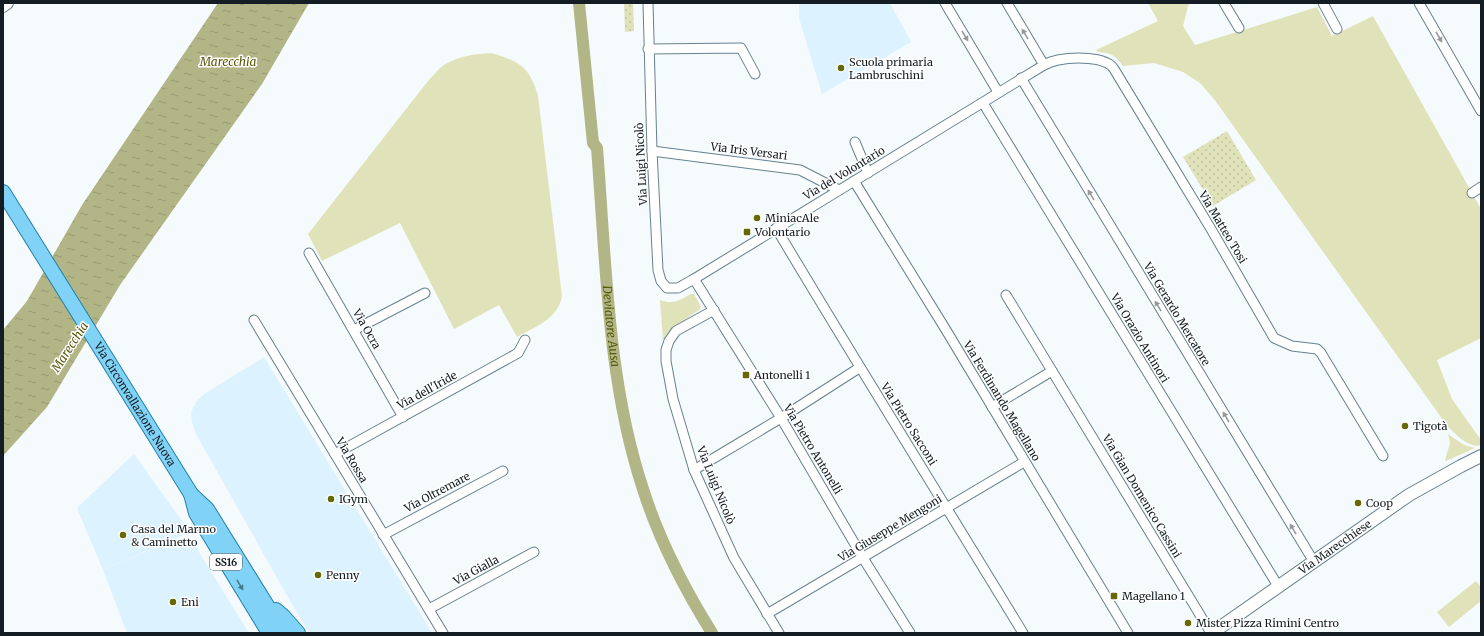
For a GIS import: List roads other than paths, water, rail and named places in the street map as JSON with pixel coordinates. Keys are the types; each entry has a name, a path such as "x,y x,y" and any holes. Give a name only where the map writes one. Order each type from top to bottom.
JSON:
{"main road":[{"path":"3,6 6,3"},
{"name":"Via Circonvallazione Nuova","path":"3,192 191,494 207,509 260,605 269,633"},
{"name":"Via Marecchiese","path":"1212,633 1409,495 1481,456"},
{"name":"Via Marecchiese","path":"1461,466 1481,462"},
{"path":"261,633 260,605 283,616 298,633"},
{"name":"Via Circonvallazione Nuova","path":"260,605 284,633"}],"street":[{"name":"Via Luigi Nicolò","path":"648,3 648,49 658,270 661,281 667,288 678,288"},
{"path":"945,3 998,92"},
{"path":"1007,3 1044,65"},
{"path":"1224,3 1239,28"},
{"path":"1323,3 1337,29"},
{"path":"1419,3 1481,111"},
{"path":"648,49 741,48 755,74"},
{"name":"Via Matteo Tosi","path":"1021,78 1044,65 1059,60 1089,59 1104,61 1112,65 1211,229 1274,338 1292,346 1317,349 1321,352 1383,456"},
{"name":"Via del Volontario","path":"678,288 983,103 1021,78"},
{"name":"Via Gerardo Mercatore","path":"1021,78 1314,562"},
{"name":"Via Orazio Antinori","path":"983,103 1278,586"},
{"path":"855,142 868,173"},
{"name":"Via Iris Versari","path":"652,150 800,170 839,190"},
{"name":"Via Ferdinando Magellano","path":"854,181 1128,633"},
{"path":"1472,193 1481,187"},
{"name":"Via Pietro Sacconi","path":"776,228 859,368 947,507 1023,633"},
{"name":"Via Ocra","path":"309,253 403,417"},
{"name":"Via Pietro Antonelli","path":"694,279 781,418 863,558 910,633"},
{"path":"354,330 425,293"},
{"name":"Via Gian Domenico Cassini","path":"1006,294 1212,633"},
{"name":"Via Luigi Nicolò","path":"714,310 676,331 669,341 666,350 666,361 673,399 694,470 734,558 779,633"},
{"name":"Via Rossa","path":"254,320 443,633"},
{"name":"Via dell'Iride","path":"335,454 518,353 525,340"},
{"path":"694,470 781,418 859,368"},
{"path":"992,407 1052,371"},
{"name":"Via Giuseppe Mengoni","path":"767,614 1024,462"},
{"name":"Via Oltremare","path":"383,535 503,471"},
{"name":"Via Gialla","path":"429,609 534,552"}],"water":[{"name":"Marecchia","path":"218,3 309,3 262,84 120,285 47,407 3,456 3,330 27,301 82,205"}],"waterway":[{"name":"Deviatore Ausa","path":"579,3 593,143 597,148 610,320 622,406 631,448 649,508 664,545 682,581 712,633"}],"place":[{"name":"Scuola primaria Lambruschini","path":"841,68"},
{"name":"MiniacAle","path":"757,218"},
{"name":"Volontario","path":"747,232"},
{"name":"Antonelli 1","path":"746,375"},
{"name":"Tigotà","path":"1405,426"},
{"name":"IGym","path":"331,499"},
{"name":"Coop","path":"1358,503"},
{"name":"Casa del Marmo & Caminetto","path":"123,535"},
{"name":"Penny","path":"318,575"},
{"name":"Magellano 1","path":"1114,596"},
{"name":"Eni","path":"173,602"},
{"name":"Mister Pizza Rimini Centro","path":"1188,623"}]}
